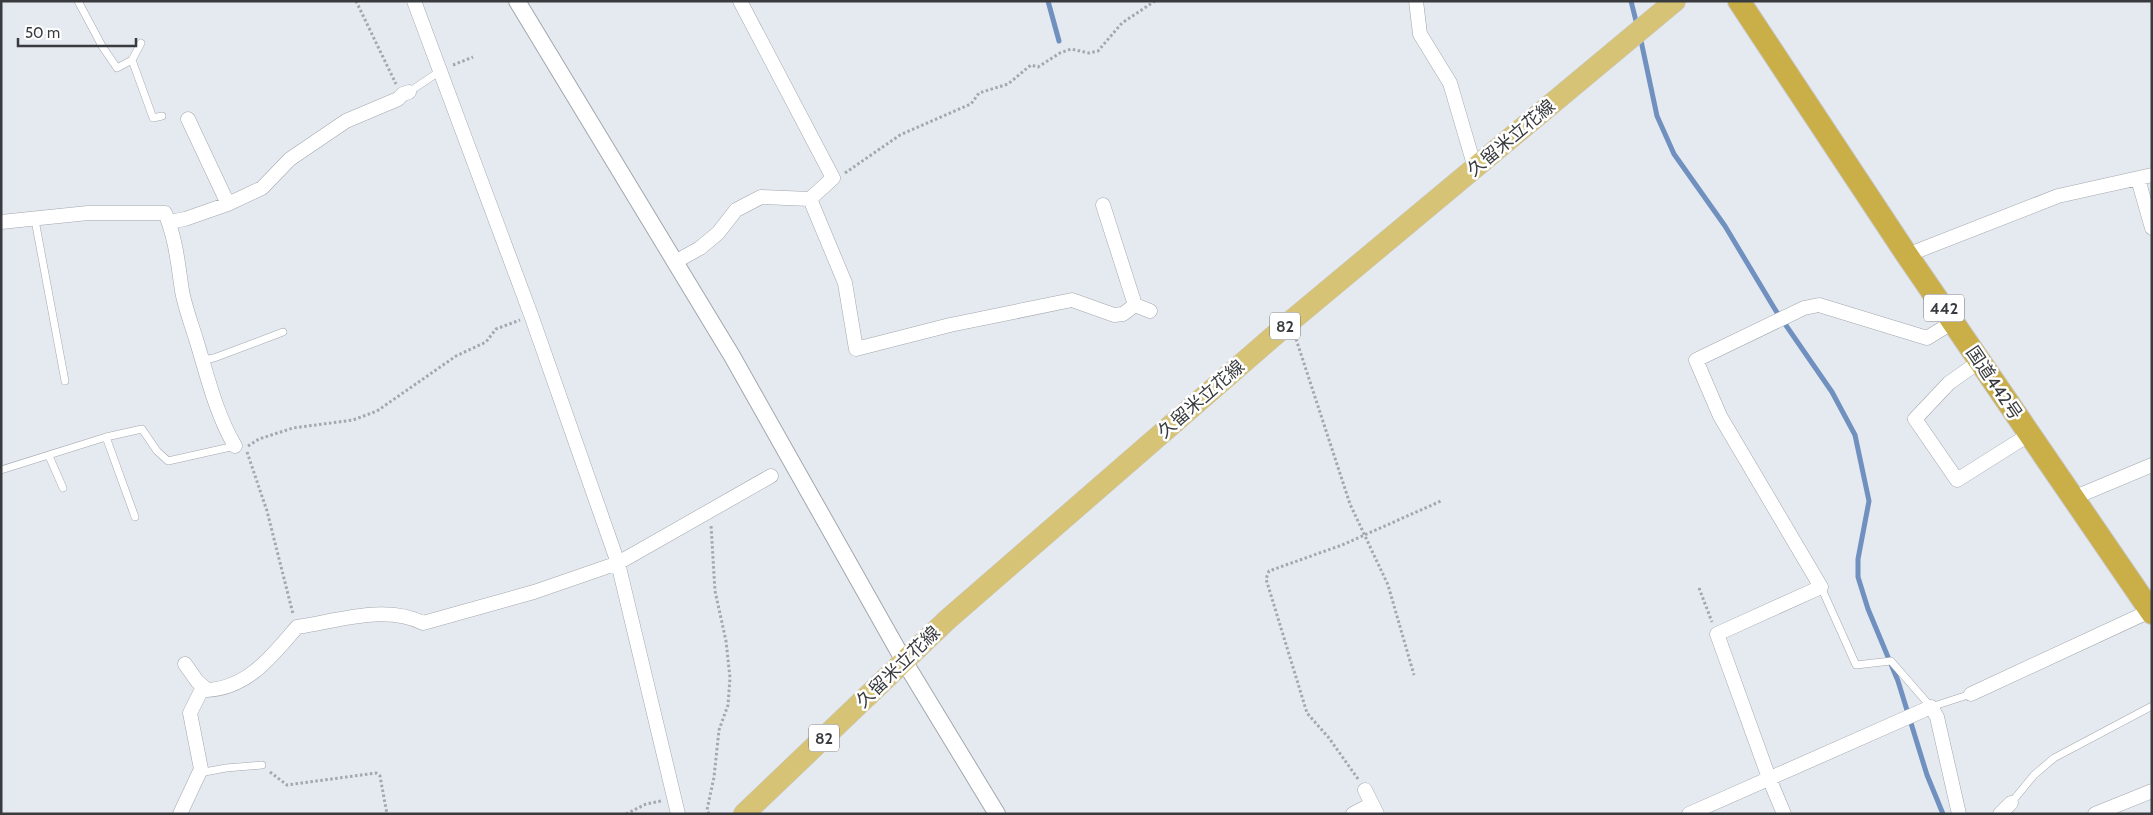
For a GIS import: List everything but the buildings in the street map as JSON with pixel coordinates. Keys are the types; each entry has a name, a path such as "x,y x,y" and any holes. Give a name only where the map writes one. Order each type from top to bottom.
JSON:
{"highway":[{"name":"国道442号","path":"1739,1 1953,322 2151,612"}],"main road":[{"name":"久留米立花線","path":"744,814 947,620 1291,321 1675,1"}],"street":[{"path":"414,1 531,315 618,563 678,814"},
{"path":"517,1 794,463 904,661 997,814"},
{"path":"675,262 700,248 718,233 736,210 761,197 810,199 833,178 740,1"},
{"path":"1416,1 1420,34 1450,83 1475,168"},
{"path":"169,222 185,219 228,204 262,188 290,159 346,121 405,94"},
{"path":"188,118 228,204"},
{"path":"1908,255 2058,196 2145,177 2152,228"},
{"path":"810,199 845,283 856,349 950,325 1072,300 1114,315 1123,314 1135,305"},
{"path":"1102,205 1135,305 1150,311"},
{"path":"1,222 35,220 88,213 165,213 179,261 182,293 202,360 226,431 236,446"},
{"path":"1784,814 1768,778 1717,634 1821,588 1720,416 1696,360 1804,308 1819,305 1927,338 1953,322"},
{"path":"1980,361 1949,382 1915,418 1956,480 2030,434"},
{"path":"2073,498 2152,465"},
{"path":"185,664 207,690 220,689 247,678 269,660 297,627 382,614 409,616 423,623 534,592 618,563 770,476"},
{"path":"1971,694 2151,612"},
{"path":"180,814 201,769 190,712 203,687"},
{"path":"1688,814 1931,707 1937,718 1959,814"},
{"path":"1353,814 1374,809 1365,790"},
{"path":"2096,814 2152,791"}],"lane":[{"path":"78,1 102,46 117,68 132,60 141,42"},
{"path":"132,60 153,118 162,116"},
{"path":"405,94 440,71"},
{"path":"35,220 65,381"},
{"path":"202,360 214,358 283,332"},
{"path":"1,470 106,437 142,429 157,451 168,462 236,446"},
{"path":"106,437 135,517"},
{"path":"49,456 63,488"},
{"path":"1821,588 1856,665 1891,661 1931,707 1971,694"},
{"path":"2006,810 2034,775 2054,758 2152,706"},
{"path":"199,773 226,768 262,765"}],"path":[{"path":"356,1 405,94"},
{"path":"833,178 843,175 900,134 971,104 978,93 1008,84 1031,65 1038,67 1060,53 1071,49 1089,53 1098,51 1122,23 1155,1"},
{"path":"440,71 473,56"},
{"path":"297,627 267,511 250,456 243,449 259,440 293,428 353,420 377,410 456,356 486,342 496,329 531,315"},
{"path":"1291,321 1302,364 1350,504 1366,534 1388,585 1414,675"},
{"path":"1365,790 1329,738 1307,713 1266,579 1269,571 1366,534 1441,500"},
{"path":"709,512 714,591 726,641 730,678 728,704 719,730 714,776 707,810 709,814"},
{"path":"1699,588 1717,634"},
{"path":"262,765 287,785 376,773 380,776 387,814"},
{"path":"626,814 646,804 674,799"}],"waterway":[{"path":"1048,1 1059,41"},
{"path":"1631,1 1637,25"},
{"path":"1640,36 1657,116 1674,154 1725,226 1776,311 1832,392 1855,435 1869,501 1858,559 1858,577 1868,609 1898,681 1927,775 1943,814"}]}
